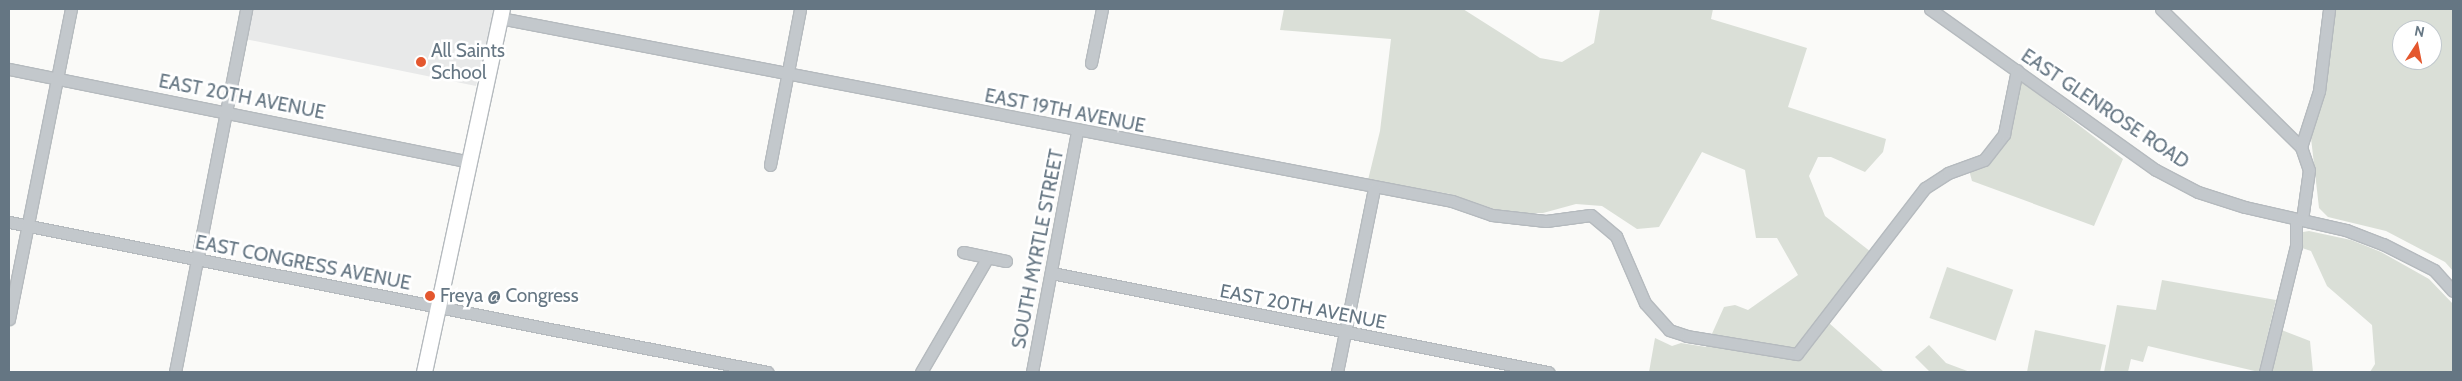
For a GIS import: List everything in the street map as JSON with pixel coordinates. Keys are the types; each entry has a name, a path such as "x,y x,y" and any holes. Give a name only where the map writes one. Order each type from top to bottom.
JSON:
{"main road":[{"path":"424,372 467,161 501,14"}],"street":[{"path":"9,319 59,79 71,9"},
{"path":"175,372 246,9"},
{"path":"770,165 800,9"},
{"path":"1091,62 1102,9"},
{"name":"EAST GLENROSE ROAD","path":"1930,9 2156,170 2198,192 2245,208 2346,230 2383,244 2434,270 2453,290"},
{"path":"2161,9 2301,147 2309,170 2299,219 2296,246 2265,372"},
{"path":"2301,147 2319,91 2329,9"},
{"name":"EAST 19TH AVENUE","path":"501,14 1077,132 1374,189 1452,201 1492,215 1546,221 1591,215 1616,236 1645,303 1669,330 1687,336 1797,354 1925,188 1948,173 1984,160 2004,134 2017,70"},
{"name":"EAST 20TH AVENUE","path":"9,69 226,111 467,161"},
{"name":"SOUTH MYRTLE STREET","path":"1032,372 1052,274 1077,132"},
{"path":"1337,372 1374,189"},
{"name":"EAST CONGRESS AVENUE","path":"9,222 437,307 730,369 767,372"},
{"path":"963,252 1006,261"},
{"path":"921,372 988,257"},
{"name":"EAST 20TH AVENUE","path":"1052,274 1344,334 1548,372"}],"shaded area":[{"name":"All Saints School","path":"251,9 494,9 476,86 245,39"},
{"path":"1284,9 1463,9 1540,58 1562,62 1594,43 1600,9 1713,9 1711,19 1807,48 1788,107 1886,139 1883,152 1865,172 1831,157 1818,157 1809,176 1825,216 1880,259 1829,323 1884,372 1649,372 1655,338 1672,346 1681,343 1706,347 1724,307 1735,305 1748,310 1798,275 1777,238 1756,238 1745,170 1702,152 1659,227 1637,229 1602,206 1576,204 1543,213 1506,213 1450,194 1368,180 1380,131 1391,39 1280,30"},
{"path":"2334,9 2453,9 2453,271 2445,262 2386,231 2328,217 2319,208 2311,138 2322,100"},
{"path":"2020,80 2123,159 2094,226 1972,181 1969,170 1986,164 2006,143"},
{"path":"2309,231 2351,240 2381,252 2429,279 2453,304 2453,372 2370,372 2375,364 2372,325 2327,286 2311,251 2299,247 2303,232"},
{"path":"1947,267 2013,290 1996,341 1929,318"},
{"path":"2162,280 2276,300 2259,372 2148,346 2143,362 2131,359 2128,372 2104,372 2117,305 2156,310"},
{"path":"2279,329 2310,341 2313,372 2271,372"},
{"path":"2035,330 2106,345 2100,372 2027,372"},
{"path":"1929,345 1946,363 1970,372 1930,372 1915,357"}],"place":[{"name":"All Saints School","path":"421,62"},
{"name":"Freya @ Congress","path":"430,296"}]}
